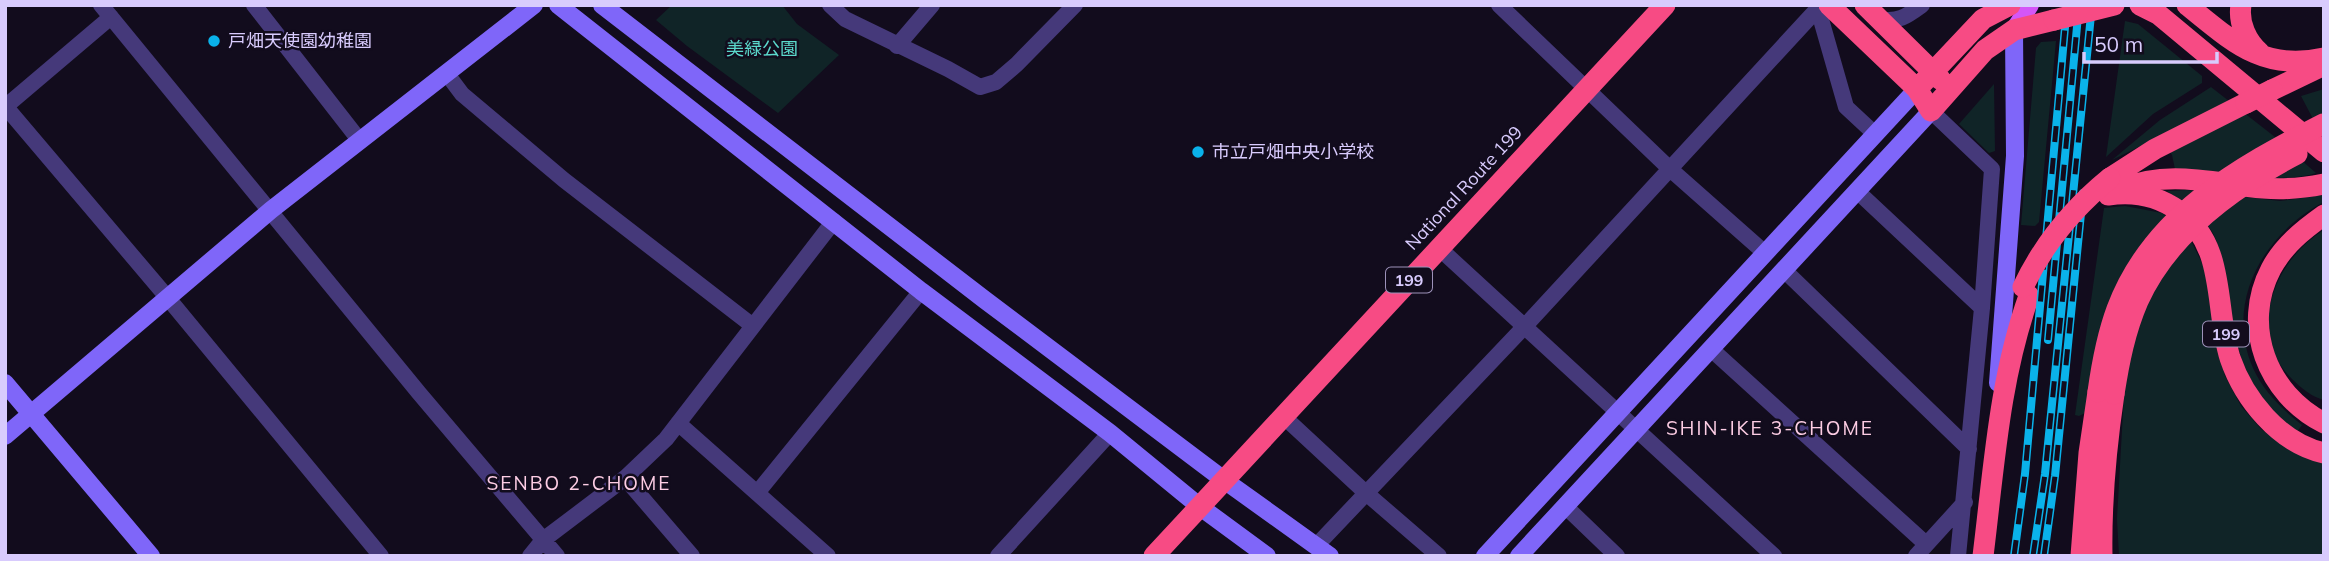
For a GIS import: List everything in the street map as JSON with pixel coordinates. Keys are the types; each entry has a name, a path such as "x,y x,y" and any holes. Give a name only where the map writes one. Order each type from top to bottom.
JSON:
{"highway":[{"name":"National Route 199","path":"1154,556 1665,5"},
{"path":"1917,89 1983,19 2010,5"},
{"path":"1823,6 1917,89 1931,111 1985,50 2014,30 2114,5"},
{"path":"2140,5 2158,15 2324,152"},
{"path":"2186,5 2238,44 2267,60 2303,63 2324,58"},
{"path":"2241,5 2246,36 2267,60"},
{"path":"1872,12 1950,88"},
{"path":"1997,430 1997,387 2010,323 2026,292 2065,235 2109,187 2155,149 2324,65"},
{"path":"2102,556 2101,514 2109,335 2118,306 2133,276 2168,227 2216,185 2269,152 2323,129"},
{"path":"2109,187 2172,178 2265,189 2324,184"},
{"name":"199","path":"2109,187 2157,198 2172,206 2200,231 2214,263 2230,357 2243,388 2263,415 2288,437 2324,453"},
{"path":"2324,215 2288,244 2272,267 2262,291 2258,315 2259,339 2274,379 2305,412 2324,424"},
{"path":"1983,556 1997,430 2026,292"},
{"path":"2274,379 2300,398 2324,410"},
{"path":"2081,556 2089,453 2106,393"}],"main road":[{"path":"2010,5 2014,30"},
{"path":"2014,30 2029,5"}],"street":[{"path":"254,5 360,141"},
{"path":"5,436 271,210 534,5"},
{"path":"558,5 921,291 1110,433 1199,506 1267,556"},
{"path":"602,5 975,292 1224,480 1323,551 1366,493 1823,6"},
{"path":"830,5 845,19 948,69 979,88 996,82 1017,64 1075,5"},
{"path":"897,46 932,5"},
{"path":"1499,5 1670,169 1765,253"},
{"path":"1872,12 1892,22 1902,19 1922,5"},
{"path":"1823,6 1846,107 1875,134"},
{"path":"381,556 167,297 5,107 109,10 419,393 557,556"},
{"path":"1997,387 2015,156 2014,30"},
{"path":"447,74 462,94 564,180 753,327"},
{"path":"1485,556 1917,89"},
{"path":"1519,556 1931,111 1992,169 1965,502 1958,556"},
{"path":"1857,191 1982,308"},
{"path":"530,556 543,540 625,478 666,439 834,221"},
{"path":"1439,248 1774,556"},
{"path":"1784,270 1969,449"},
{"path":"757,493 921,291"},
{"path":"1712,349 1921,550 1965,502"},
{"path":"5,383 150,556"},
{"path":"1283,416 1439,556"},
{"path":"678,424 828,556"},
{"path":"998,556 1110,433"},
{"path":"625,478 692,556"},
{"path":"1564,506 1617,556"}],"green space":[{"name":"美緑公園","path":"672,5 782,5 797,24 839,55 778,113 656,20"},
{"path":"2125,21 2138,24 2202,76 2202,83 2153,114 2106,157"},
{"path":"2056,41 2039,222 2035,226 2021,225 2036,48 2041,42"},
{"path":"1994,84 1995,151 1989,153 1959,124"},
{"path":"2211,87 2316,173 2266,178 2175,169 2172,155 2159,137 2112,160 2160,120"},
{"path":"2324,89 2324,114 2313,119 2301,96"},
{"path":"2186,190 2280,201 2324,195 2324,202 2303,215 2268,251 2255,272 2243,319 2245,343 2253,368 2274,400 2302,425 2297,432 2263,401 2243,364 2214,235 2197,214 2167,191"},
{"path":"2125,206 2162,213 2188,235 2208,275 2218,350 2225,376 2241,406 2261,429 2289,449 2324,463 2324,556 2119,556 2117,519 2124,394 2079,416 2075,415 2104,208"},
{"path":"2324,230 2324,400 2299,386 2278,361 2270,341 2268,320 2272,298 2291,259 2306,243"}],"railway":[{"path":"2014,556 2025,474 2067,5"},
{"path":"2048,340 2079,5"},
{"path":"2033,556 2045,474 2092,5"},
{"path":"2044,556 2055,476 2083,193"}],"place":[{"name":"戸畑天使園幼稚園","path":"214,41"},
{"name":"市立戸畑中央小学校","path":"1198,152"}],"district":[{"name":"SHIN-IKE 3-CHOME","path":"1770,428"},
{"name":"SENBO 2-CHOME","path":"579,483"}]}
